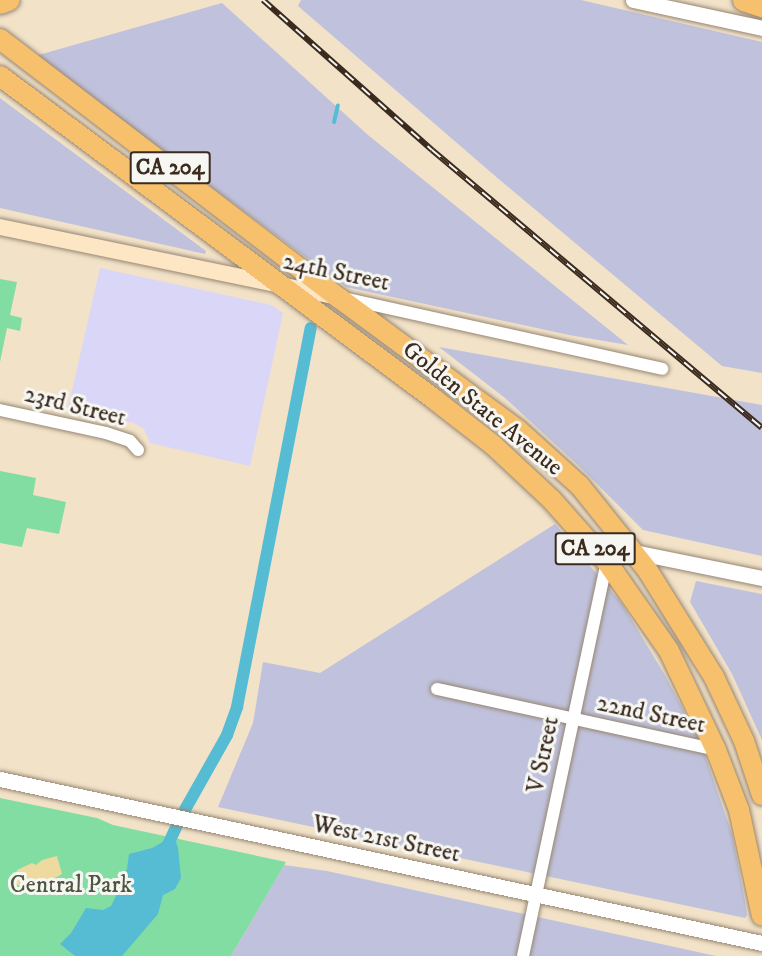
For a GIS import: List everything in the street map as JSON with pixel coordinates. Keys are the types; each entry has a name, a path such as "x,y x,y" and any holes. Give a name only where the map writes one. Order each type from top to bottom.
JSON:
{"highway":[{"path":"0,3 8,0"},
{"path":"743,0 762,6"},
{"name":"Golden State Avenue","path":"0,39 339,298 517,429 580,486 636,554 714,677 744,741 762,795"},
{"name":"Golden State Avenue","path":"0,76 283,286 493,446 551,499 607,562 669,651 716,750 739,810 762,916"},
{"path":"744,741 762,762"}],"main road":[{"name":"24th Street","path":"0,227 339,298"}],"street":[{"path":"633,0 762,28"},
{"name":"24th Street","path":"339,298 662,369"},
{"name":"23rd Street","path":"0,410 106,433 130,441 138,450"},
{"path":"590,543 762,578"},
{"name":"V Street","path":"523,956 607,562"},
{"name":"22nd Street","path":"436,690 716,750"},
{"name":"West 21st Street","path":"0,779 762,943"}],"shaded area":[{"path":"301,0 581,0 762,42 762,373 722,366 501,181 298,6"},
{"path":"222,3 368,135 628,345 569,335 346,287 35,56"},
{"path":"0,98 206,251 205,254 0,208"},
{"path":"100,268 271,305 283,313 250,466 150,443 144,429 134,423 68,408"},
{"path":"439,347 762,405 762,556 643,530 580,467 505,398"},
{"path":"555,524 622,604 666,677 701,744 732,834 745,901 747,915 745,918 218,807 253,723 263,662 320,673"},
{"path":"696,581 762,594 762,740 732,674 690,602"},
{"path":"284,865 327,871 716,956 231,956"}],"green space":[{"path":"0,279 17,282 10,315 22,318 20,331 7,328 0,362"},
{"path":"0,471 36,478 33,495 66,502 59,534 27,528 22,547 0,543"},
{"name":"Central Park","path":"0,798 286,862 231,956 0,956"}],"sand":[{"path":"57,856 62,874 55,878 51,892 13,884 17,870"}],"water":[{"path":"170,838 175,839 178,848 181,878 175,889 163,895 158,914 122,956 75,956 60,944 71,933 86,908 103,910 111,906 116,896 115,885 127,869 129,854 152,848"}],"waterway":[{"path":"334,122 338,105"},
{"path":"165,851 182,815 227,735 237,707 311,328"}],"railway":[{"path":"263,0 432,150 762,428"}]}
